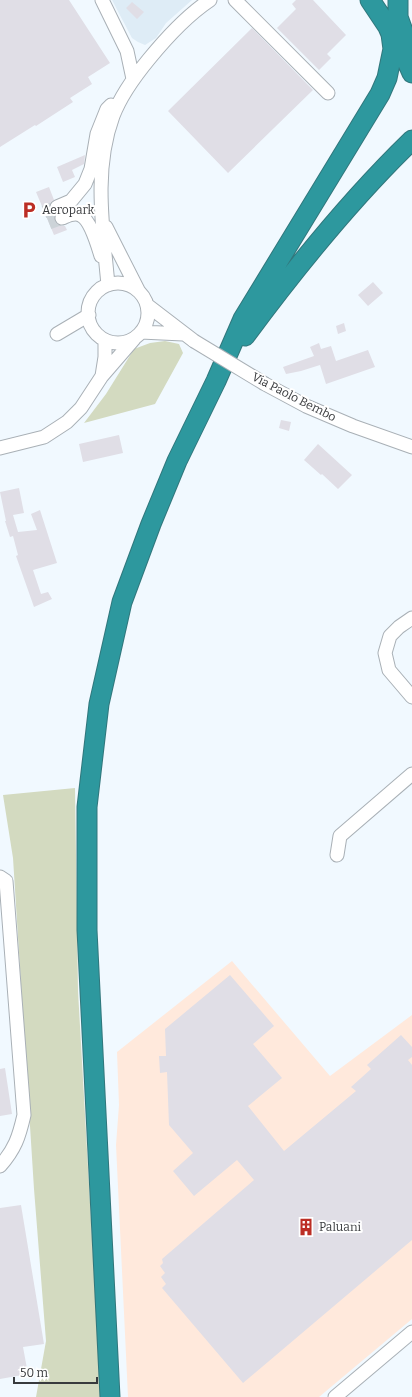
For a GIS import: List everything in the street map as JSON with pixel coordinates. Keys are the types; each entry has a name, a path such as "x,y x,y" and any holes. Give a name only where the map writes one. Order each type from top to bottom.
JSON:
{"highway":[{"path":"370,0 391,12 412,34"},
{"path":"391,12 401,27 412,53"},
{"path":"391,12 412,73"},
{"path":"110,1397 87,930 87,807 99,704 122,602 151,524 177,461 216,381 243,319 380,94 387,78 393,49 391,12"},
{"path":"216,381 245,336 276,294 339,217 382,169 412,140"},
{"path":"339,217 412,153"}],"street":[{"path":"102,0 127,51 133,79"},
{"name":"Via Paolo Bembo","path":"108,285 102,220 102,165 108,133 114,115 133,79 167,36 197,9 210,0"},
{"path":"235,0 328,93"},
{"path":"127,51 150,58"},
{"path":"108,285 97,244 85,220 81,215 59,213 85,184 91,169 97,134 106,109 124,94"},
{"name":"Via Paolo Bembo","path":"102,220 138,290 148,305 188,337 265,384 306,406 353,426 412,447"},
{"path":"102,376 105,357 105,340 94,330 88,315 92,300 96,293 108,285 116,283 124,284 138,290"},
{"path":"0,448 44,437 67,422 81,408 102,376 146,324 148,305"},
{"path":"57,334 88,315"},
{"name":"Via Paolo Bembo","path":"105,340 120,343 128,341 138,335 188,337"},
{"path":"412,618 399,627 390,636 385,653 389,670 412,697"},
{"path":"337,856 340,836 412,774"},
{"path":"0,877 6,881 24,1115 20,1132 10,1155 0,1166"},
{"path":"335,1397 407,1332"}],"shaded area":[{"path":"112,0 192,0 166,23 156,38 145,45 132,38"},
{"path":"232,961 330,1076 412,1015 412,1319 319,1397 128,1397 116,1145 119,1105 117,1052"}],"green space":[{"path":"165,341 179,344 183,353 155,404 84,423 106,394 134,349 150,343"},
{"path":"75,788 78,991 101,1397 36,1397 46,1341 34,1189 13,858 3,795"}],"building":[{"path":"0,0 69,0 110,63 88,77 92,84 70,98 73,102 0,147"},
{"path":"296,0 313,0 346,35 327,54 331,58 319,70 277,28 296,9 292,4"},
{"path":"132,2 144,12 137,19 126,8"},
{"path":"252,28 313,90 228,173 168,111"},
{"path":"85,155 84,164 72,170 75,177 63,182 57,167"},
{"path":"49,187 54,200 50,203 50,210 55,215 55,221 57,224 65,226 67,230 54,235 36,192"},
{"path":"373,282 383,293 368,306 358,295"},
{"path":"344,323 346,331 338,334 336,326"},
{"path":"319,343 321,349 331,346 336,361 368,350 375,367 326,384 320,365 286,374 283,367 314,356 310,347"},
{"path":"281,420 291,422 289,431 279,428"},
{"path":"119,435 123,453 83,462 79,444"},
{"path":"318,444 352,475 338,489 304,460"},
{"path":"19,488 24,513 13,515 18,532 37,530 31,514 40,510 57,563 33,570 41,594 48,592 52,599 34,607 16,556 18,555 13,536 10,537 5,521 0,492"},
{"path":"230,975 274,1026 253,1044 282,1078 248,1106 284,1151 356,1091 351,1087 371,1069 367,1065 401,1035 412,1047 412,1057 408,1060 412,1065 412,1240 243,1383 162,1288 166,1284 161,1277 165,1273 160,1266 163,1263 162,1259 254,1180 237,1160 194,1196 173,1171 193,1153 169,1125 167,1072 160,1073 159,1056 166,1056 165,1029"},
{"path":"5,1068 12,1114 0,1116 0,1069"},
{"path":"21,1205 44,1344 23,1347 28,1374 0,1379 0,1208"}],"tunnel":[{"path":"44,212 57,207"},
{"path":"49,223 62,218"}],"place":[{"name":"Aeropark","path":"29,210"},
{"name":"Paluani","path":"306,1227"}]}
